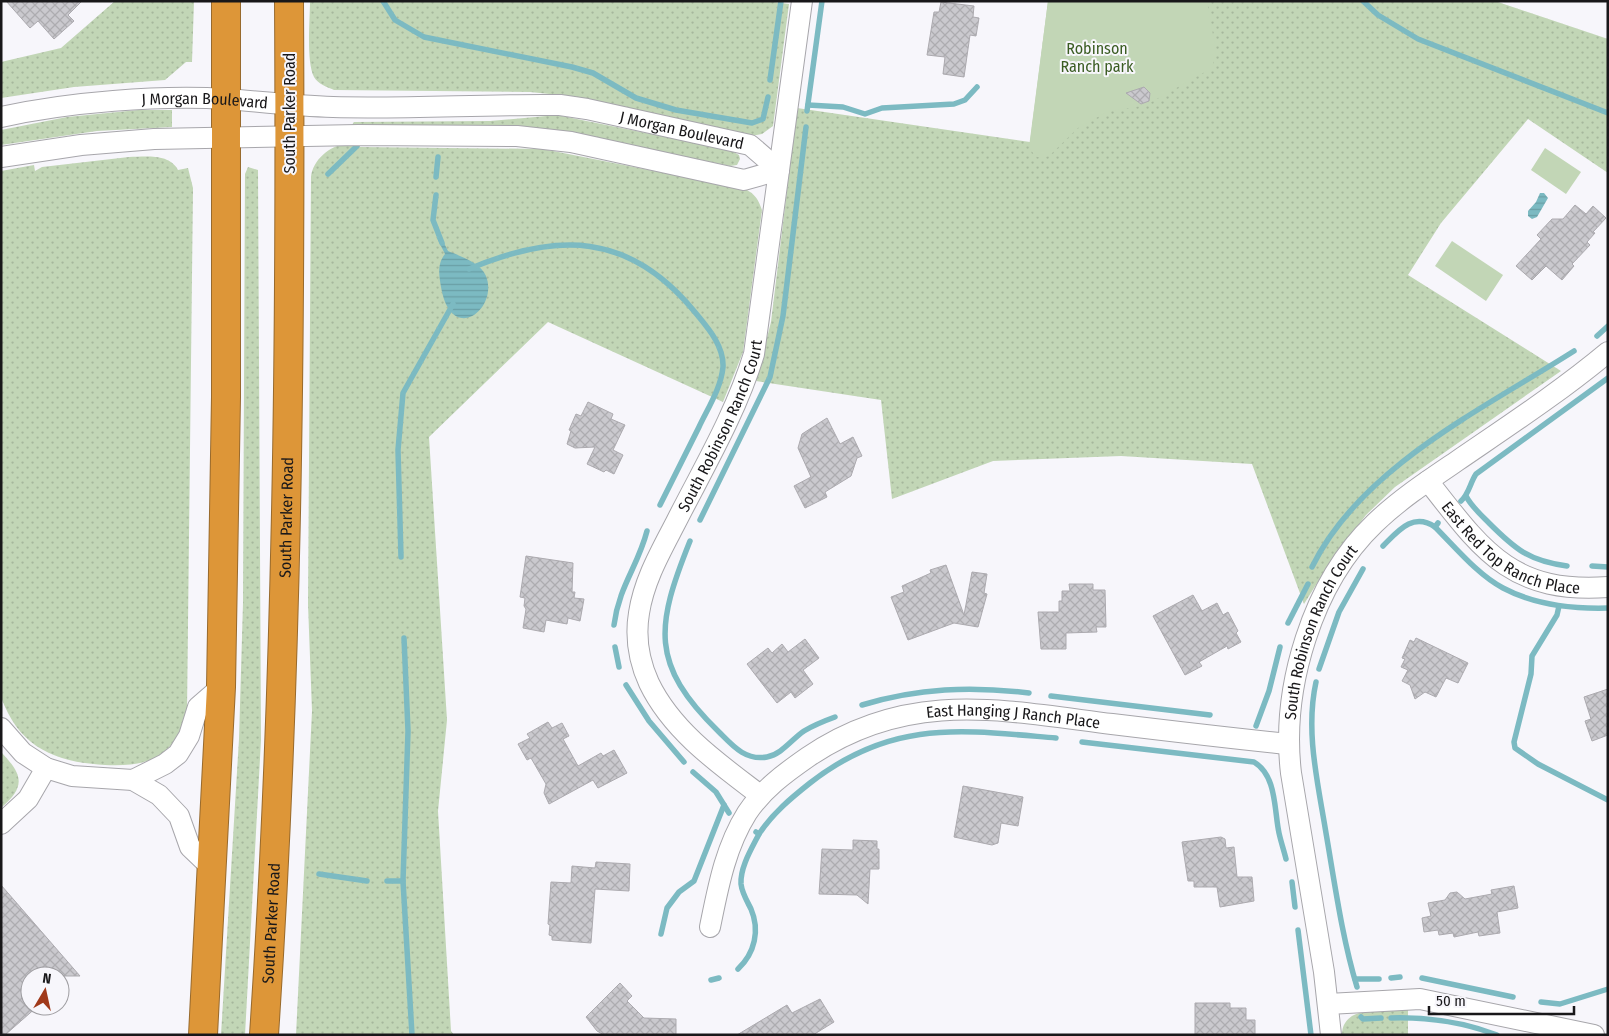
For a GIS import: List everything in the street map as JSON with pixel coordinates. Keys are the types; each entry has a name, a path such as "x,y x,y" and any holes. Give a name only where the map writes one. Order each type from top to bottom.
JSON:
{"highway":[{"path":"203,1035 221,687 226,397 226,1"},
{"name":"South Parker Road","path":"264,1035 281,724 287,485 290,136 289,1"}],"street":[{"name":"South Robinson Ranch Court","path":"760,795 708,754 667,711 644,669 638,643 637,627 648,581 739,398 750,369 758,329 802,1"},
{"name":"J Morgan Boulevard","path":"1,117 116,102 226,99 290,106 574,107 750,145 779,170"},
{"name":"J Morgan Boulevard","path":"1,157 115,141 290,136 516,136 552,139 590,146 744,180 779,170"},
{"name":"South Robinson Ranch Court","path":"1331,1035 1328,1004 1288,744 1294,681 1302,649 1319,605 1342,564 1362,536 1390,510 1428,481 1569,383 1608,352"},
{"name":"East Red Top Ranch Place","path":"1428,481 1474,537 1491,554 1518,573 1542,583 1558,586 1608,587"},
{"path":"133,780 165,764 178,754 189,736 198,708 221,687"},
{"name":"East Hanging J Ranch Place","path":"710,928 728,853 747,814 760,795 808,757 846,735 887,719 935,710 987,709 1288,744"},
{"path":"1,728 18,749 46,768 72,776 133,780 170,804 179,816 190,847 213,868"},
{"path":"1,824 28,799 46,768"},
{"path":"1328,1004 1420,999 1594,1035"}],"green space":[{"path":"115,1 194,1 192,62 186,62 165,80 74,87 1,98 1,62 61,48"},
{"path":"310,1 766,1 789,4 773,126 762,134 751,136 569,96 530,92 334,90 318,82 312,70 309,51"},
{"path":"1048,1 1495,1 1608,39 1608,173 1528,119 1441,223 1408,275 1561,371 1395,487 1366,515 1329,564 1304,604 1252,464 1121,456 993,461 892,499 881,400 756,381 771,322 797,108 1030,142"},
{"name":"Robinson Ranch park","path":"1048,1 1207,1 1216,52 1212,68 1146,105 1107,112 1078,128 1049,156 1041,158 1035,156 1029,147"},
{"path":"138,110 172,110 172,127 97,131 1,145 1,130 67,117"},
{"path":"557,115 730,150 739,155 740,159 737,165 730,166 550,129 353,127 352,125 354,122 490,121"},
{"path":"346,144 360,147 543,149 745,189 756,197 762,210 743,352 723,402 548,322 429,437 447,720 438,811 451,1031 454,1035 296,1035 312,711 308,604 311,177 315,165 323,155 340,145"},
{"path":"1545,148 1581,172 1566,194 1531,170"},
{"path":"129,157 163,158 178,170 188,168 193,188 187,711 182,727 175,739 168,749 158,756 135,764 105,765 70,760 41,749 28,740 18,728 1,697 1,171 34,165 35,171 42,167"},
{"path":"248,167 258,170 261,740 245,1035 221,1035 239,739 243,603 245,174"},
{"path":"1452,241 1503,275 1486,301 1435,266"},
{"path":"1,752 14,767 19,780 15,793 1,808"},
{"path":"1408,1009 1408,1035 1342,1035 1344,1025 1349,1018 1357,1014 1377,1010"}],"water":[{"path":"1540,193 1544,193 1548,198 1537,217 1532,219 1528,216 1528,211 1536,202"},
{"path":"441,237 448,251 480,267 486,276 488,288 486,300 480,310 472,316 463,318 454,315 446,305 439,274 442,258 445,254 437,238"}],"building":[{"path":"6,1 82,1 68,15 74,21 54,39 38,21 30,28"},
{"path":"941,2 974,6 973,17 979,18 976,36 970,35 964,77 943,74 945,57 927,55 934,12 939,12"},
{"path":"1144,87 1150,93 1149,101 1141,104 1126,93"},
{"path":"1575,205 1586,214 1593,206 1606,218 1593,232 1595,233 1587,242 1590,245 1572,264 1574,266 1562,280 1546,266 1532,280 1516,266 1541,239 1537,235 1552,219 1563,219"},
{"path":"588,402 613,414 611,419 625,425 613,450 623,455 614,474 606,470 604,472 587,464 595,447 575,448 567,444 571,431 569,430 576,414 581,416"},
{"path":"827,418 840,444 853,437 862,456 857,458 851,476 825,492 827,497 805,508 794,486 811,477 798,448 802,434"},
{"path":"526,556 573,563 572,592 575,592 574,598 584,599 580,621 568,618 567,624 546,620 544,632 523,628 526,609 524,606 525,598 520,597"},
{"path":"946,565 964,615 972,572 987,574 984,593 987,594 978,627 954,623 908,640 891,597 904,592 902,586 931,573 930,570"},
{"path":"1069,584 1093,584 1093,590 1105,590 1106,627 1096,627 1097,632 1066,633 1066,649 1041,649 1038,612 1059,612 1059,601 1062,601 1062,591 1070,591"},
{"path":"1193,595 1202,611 1217,603 1223,615 1228,612 1238,631 1236,633 1241,642 1228,649 1227,646 1199,662 1202,666 1185,675 1153,616"},
{"path":"1416,638 1468,663 1458,683 1446,678 1436,697 1425,692 1415,699 1410,685 1402,681 1408,670 1401,667 1405,659 1402,658 1410,640 1414,642"},
{"path":"805,639 819,658 803,670 813,684 795,698 791,692 777,703 747,664 768,648 772,653 782,644 788,652"},
{"path":"1608,689 1608,735 1592,741 1585,721 1591,719 1584,697"},
{"path":"548,722 552,728 562,723 569,736 563,739 578,766 601,753 603,756 614,750 627,773 598,788 593,780 549,804 544,793 546,784 531,758 527,760 518,744 530,738 527,734"},
{"path":"963,786 1023,797 1018,826 1001,823 998,843 992,845 954,837"},
{"path":"1221,837 1225,839 1226,848 1234,847 1237,877 1252,877 1254,901 1220,907 1217,887 1194,887 1194,881 1188,881 1182,842"},
{"path":"853,840 877,841 877,849 879,849 879,869 870,869 868,904 857,895 819,894 822,849 853,850"},
{"path":"596,862 630,864 629,891 595,889 591,943 552,940 552,936 549,935 550,925 548,924 551,882 571,883 572,866 595,868"},
{"path":"1,885 80,976 70,976 70,966 20,966 20,1016 27,1016 5,1035 1,1035"},
{"path":"1514,886 1518,908 1497,912 1500,933 1479,936 1478,932 1454,937 1453,933 1439,935 1438,930 1424,932 1422,918 1431,916 1428,903 1445,900 1450,893 1457,892 1465,899 1492,894 1491,890"},
{"path":"620,983 632,996 627,1001 644,1018 676,1019 676,1035 604,1035 597,1031 586,1017"},
{"path":"820,999 834,1022 813,1035 737,1035 787,1005 792,1013"},
{"path":"1195,1003 1230,1003 1230,1008 1246,1008 1246,1020 1255,1020 1255,1035 1195,1035"}],"waterway":[{"path":"383,1 395,20 424,37 593,73 636,98 676,110 752,123 763,119 768,97"},
{"path":"770,80 781,1"},
{"path":"807,111 822,1"},
{"path":"1363,1 1378,15 1418,39 1608,113"},
{"path":"808,105 843,107 865,114 882,108 954,104 965,100 977,87"},
{"path":"700,520 770,377 783,316 806,127"},
{"path":"328,174 357,146"},
{"path":"436,177 438,157"},
{"path":"436,195 433,220 442,243"},
{"path":"469,269 501,257 532,249 562,245 590,246 617,253 644,266 669,285 704,323 721,351 723,359 722,375 714,398 660,505"},
{"path":"401,557 398,450 403,393 453,304"},
{"path":"1597,336 1608,326"},
{"path":"1312,567 1334,531 1361,499 1392,470 1464,418 1574,351"},
{"path":"1461,501 1476,474 1608,378"},
{"path":"1466,496 1480,514 1515,547 1542,561 1567,566"},
{"path":"1383,546 1400,529 1413,522 1427,523 1435,527 1438,523"},
{"path":"1435,527 1485,576 1515,594 1567,607 1608,608"},
{"path":"614,625 616,611 624,587 639,555 647,531"},
{"path":"690,541 670,597 666,621 666,643 670,664 680,685 696,708 734,747 752,757 759,758 777,753 804,731 835,717"},
{"path":"1592,566 1608,567"},
{"path":"1319,669 1339,612 1363,569"},
{"path":"1288,623 1308,584"},
{"path":"1559,606 1557,615 1532,656 1531,674 1514,742 1515,748 1538,764 1608,800"},
{"path":"404,638 408,731 403,881 412,1035"},
{"path":"615,647 619,667"},
{"path":"1256,726 1269,691 1280,647"},
{"path":"1316,682 1312,720 1316,776 1339,911 1357,987"},
{"path":"626,685 649,721 684,762"},
{"path":"862,705 904,695 945,690 965,689 1029,693"},
{"path":"1051,696 1210,715"},
{"path":"759,834 776,813 810,783 840,762 870,748 899,739 928,734 958,732 1056,738"},
{"path":"1082,742 1254,762 1267,776 1271,785 1279,833 1286,859"},
{"path":"693,772 716,792 729,813"},
{"path":"661,934 667,908 679,892 694,881 724,805"},
{"path":"738,969 744,963 754,941 754,917 744,894 741,878 744,864 759,834 756,832"},
{"path":"319,874 367,881"},
{"path":"387,881 403,881"},
{"path":"1292,882 1295,907"},
{"path":"1298,930 1311,1035"},
{"path":"1391,978 1400,977"},
{"path":"711,980 719,978"},
{"path":"1422,978 1513,997"},
{"path":"1355,979 1379,979"},
{"path":"1541,1002 1560,1004 1608,989"},
{"path":"1361,1017 1363,1019 1381,1018"},
{"path":"1391,1018 1418,1018 1444,1021 1484,1030 1497,1035"}]}
